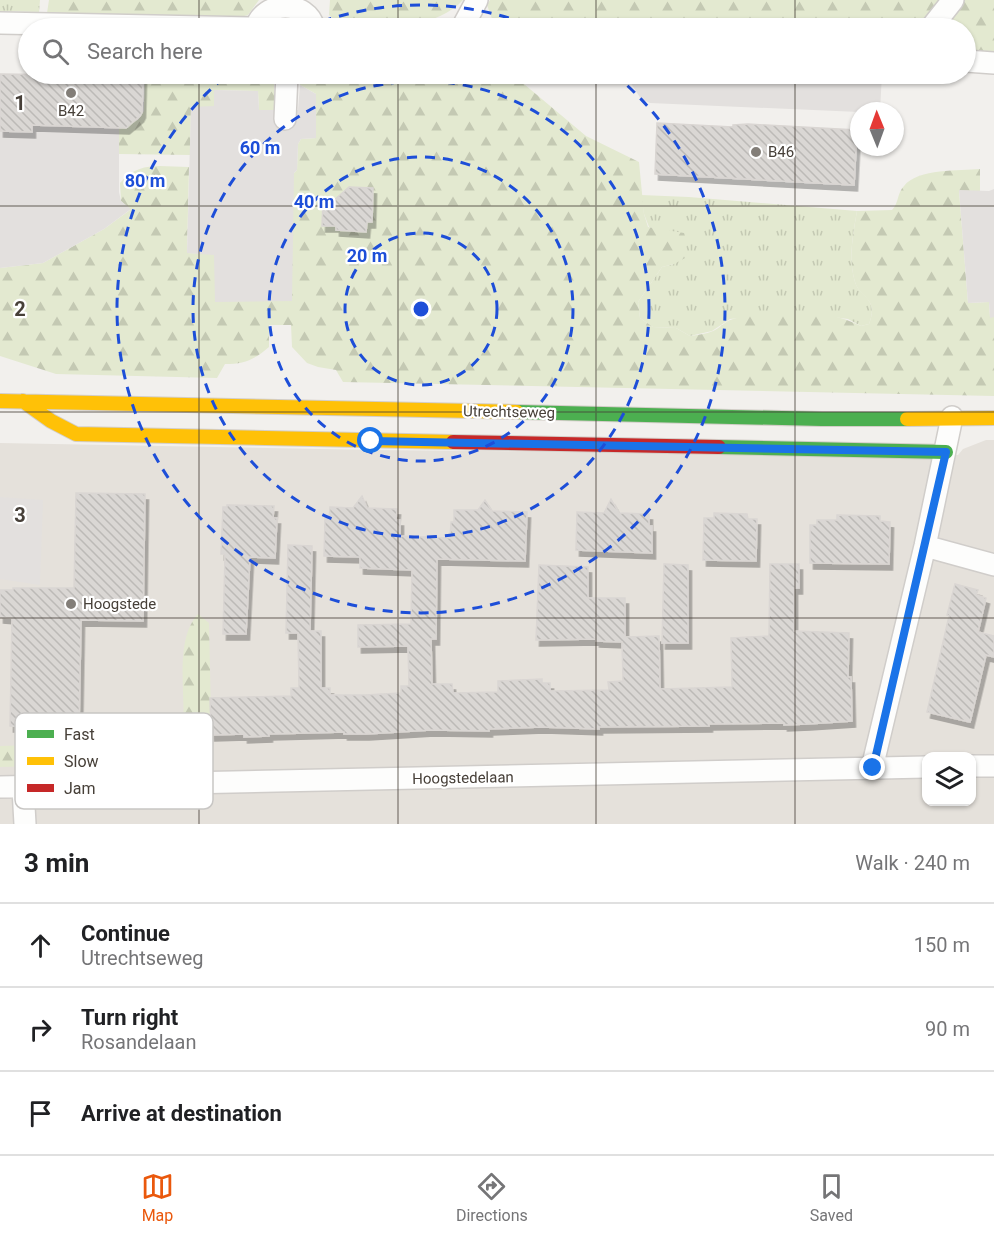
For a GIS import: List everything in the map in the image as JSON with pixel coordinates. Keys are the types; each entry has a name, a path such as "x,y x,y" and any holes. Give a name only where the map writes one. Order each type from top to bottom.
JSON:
{"main road":[{"name":"Utrechtseweg","path":"0,401 822,419 994,418"},
{"path":"23,402 76,434 946,452"}],"street":[{"path":"467,18 477,0"},
{"path":"938,18 953,0"},
{"path":"259,18 276,1 308,4"},
{"path":"0,23 18,23"},
{"path":"976,62 994,63"},
{"path":"285,119 287,84"},
{"path":"873,768 925,546 952,417"},
{"path":"925,546 994,565"},
{"path":"976,766 994,766"},
{"name":"Hoogstedelaan","path":"213,784 922,767"},
{"name":"Hoogstedelaan","path":"0,787 15,788"},
{"path":"24,809 25,824"}],"shaded area":[{"path":"631,84 881,84 880,102 850,102 850,112 650,103 641,99"},
{"path":"300,85 316,94 316,138 301,139 298,144 297,170 294,173 292,301 215,302 214,255 187,253 191,107 214,106 214,90 258,91 259,110 298,110"},
{"path":"32,125 119,128 119,192 121,201 131,209 104,229 43,263 0,268 0,131 32,132"},
{"path":"994,189 994,317 990,318 989,302 968,303 959,190 989,191"},
{"path":"986,440 994,440 994,824 0,824 0,443 371,450 958,455 963,449"},
{"path":"0,497 43,500 40,585 0,579"}],"green space":[{"path":"0,0 40,0 39,12 0,11"},
{"path":"49,0 259,0 248,15 236,18 47,13"},
{"path":"330,0 463,0 447,13 436,18 334,18 329,15"},
{"path":"490,0 943,0 926,18 492,18 487,5"},
{"path":"963,0 994,0 994,52 976,51 976,18 950,18"},
{"path":"145,84 274,84 274,110 259,110 258,91 214,90 214,107 191,108 190,155 119,154 119,128 128,128 129,122 138,120 144,111"},
{"path":"524,84 586,136 639,162 644,214 648,227 684,233 687,242 685,258 662,267 638,302 640,318 653,327 676,328 690,336 713,331 733,319 764,312 798,311 831,316 861,326 869,324 872,308 868,299 857,288 852,265 857,211 892,210 902,189 910,180 919,176 929,173 980,169 980,191 959,191 968,303 989,302 990,317 994,317 994,396 343,382 336,370 307,363 292,347 291,325 269,325 269,347 249,360 225,364 217,378 56,374 0,356 0,268 43,263 104,229 130,210 121,201 120,183 135,171 152,166 189,167 187,253 215,254 297,170 298,144 301,139 316,138 316,94 300,85"},
{"path":"641,195 857,211 852,264 857,287 868,299 872,308 869,324 861,326 848,319 795,312 730,319 712,331 690,336 676,328 653,327 640,318 638,302 662,267 674,264 655,229 649,227"},
{"path":"198,614 209,623 211,713 184,713 183,653 191,625"},
{"path":"0,746 15,746 15,767 0,767"}],"building":[{"name":"B42","path":"0,74 18,74 18,84 143,84 142,112 126,128 32,125 32,132 0,131"},
{"name":"B46","path":"657,123 733,127 733,125 748,124 850,130 850,156 856,156 854,185 655,174"},
{"path":"349,187 373,188 372,222 367,222 366,232 336,230 336,226 322,226 323,202 332,202"},
{"name":"Hoogstede","path":"76,493 145,494 143,621 81,620 79,713 15,713 15,726 10,726 12,618 0,617 0,590 74,588"},
{"path":"362,496 367,508 397,509 396,520 400,520 400,536 450,538 454,510 478,510 485,500 492,511 527,512 525,561 437,559 436,639 431,639 432,684 452,684 453,693 498,692 498,681 542,679 542,683 550,683 550,691 609,690 608,682 623,681 622,642 596,641 596,639 536,640 539,565 588,567 588,598 625,598 625,637 659,636 660,689 732,687 731,638 769,636 770,564 799,564 799,588 794,588 794,631 849,633 848,677 851,677 852,721 784,725 784,723 709,724 709,726 599,727 599,729 541,727 489,729 489,731 431,730 366,734 344,734 344,732 244,737 244,734 213,735 210,698 291,696 291,688 299,688 298,633 286,633 288,545 312,546 310,631 321,631 321,688 330,688 330,695 365,695 401,693 401,686 409,686 408,646 358,647 358,625 411,624 412,570 360,568 360,557 324,556 325,519 329,519 330,507 353,508"},
{"path":"611,499 619,513 649,514 649,526 652,526 652,553 576,550 577,512 604,513"},
{"path":"227,505 274,506 273,518 277,518 275,558 250,557 246,634 223,634 225,554 221,554 223,507"},
{"path":"714,513 747,514 748,519 757,519 756,561 703,560 704,518 714,518"},
{"path":"837,515 880,516 880,521 890,522 889,564 810,563 810,525 817,525 817,520 837,520"},
{"path":"664,564 688,565 688,643 662,643"},
{"path":"955,584 978,590 976,595 986,598 978,632 994,636 994,657 986,655 970,722 927,712"}],"traffic: fast":[{"path":"517,412 907,419"},
{"path":"719,447 946,452"}],"traffic: slow":[{"path":"0,401 517,412"},
{"path":"23,401 51,421 76,434 453,442"},
{"path":"907,419 994,418"}],"traffic: jam":[{"path":"453,442 719,447"}],"place":[{"name":"B42","path":"71,93"},
{"name":"B46","path":"756,152"},
{"name":"Hoogstede","path":"71,604"}],"route":[{"path":"371,441 946,452 873,768"}]}
